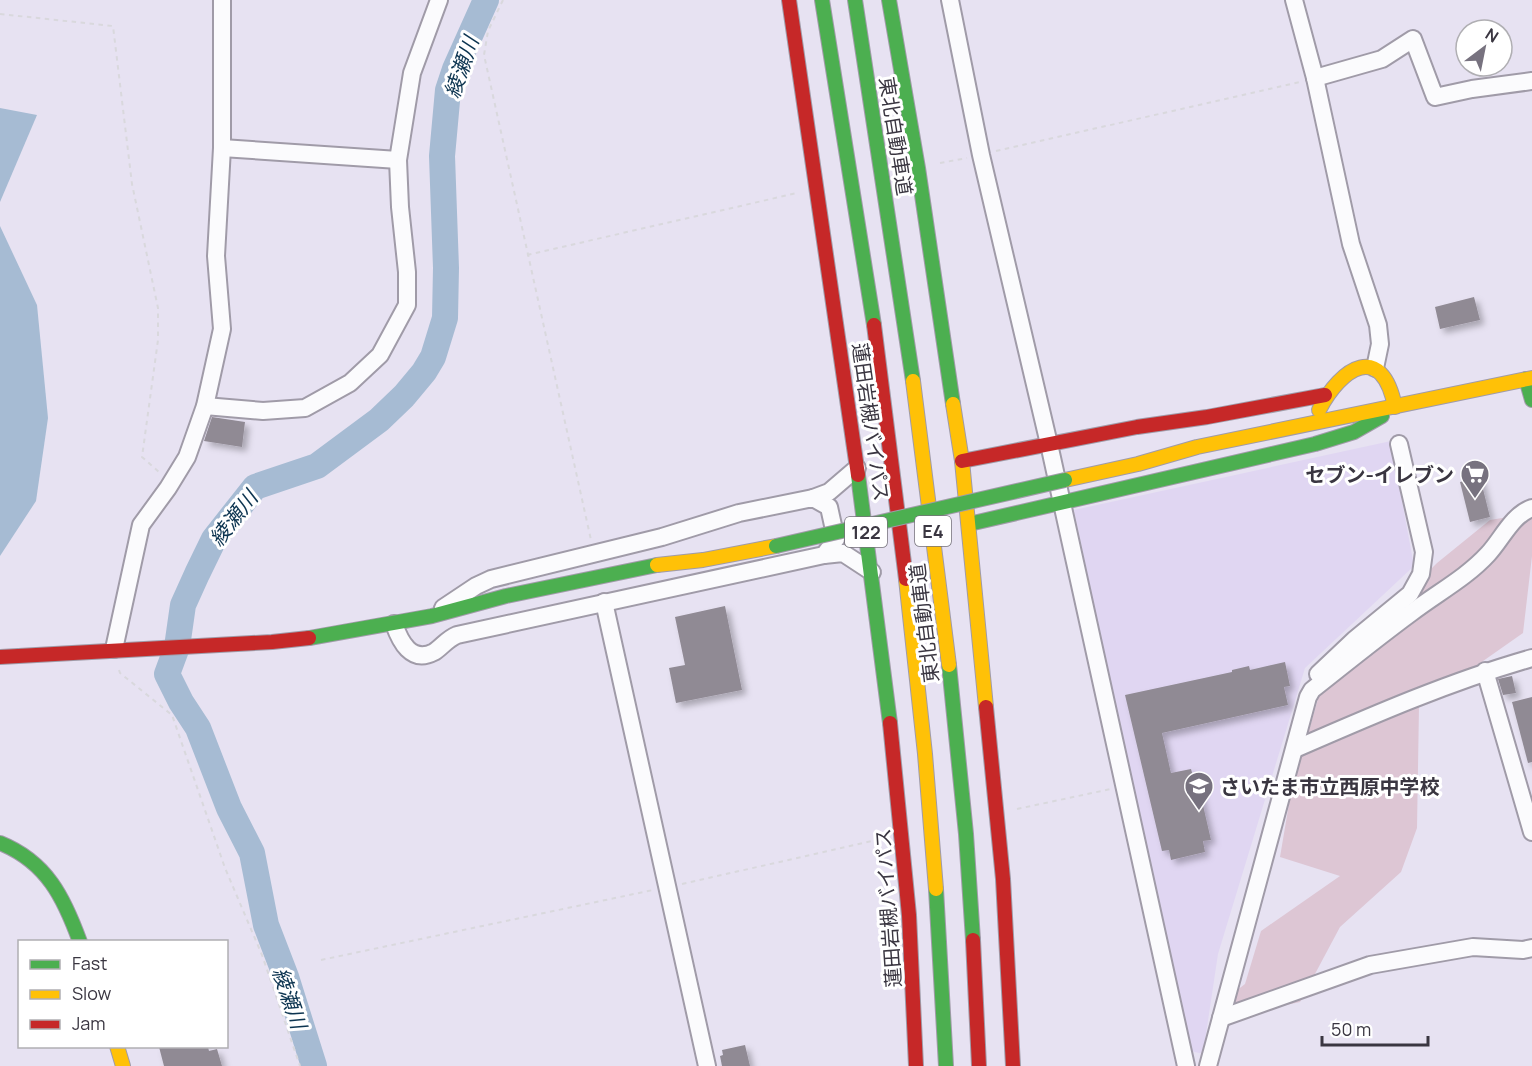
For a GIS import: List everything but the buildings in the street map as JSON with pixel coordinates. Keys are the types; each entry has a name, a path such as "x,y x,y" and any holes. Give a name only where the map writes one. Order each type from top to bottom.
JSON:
{"main road":[{"name":"蓮田岩槻バイパス","path":"789,0 818,188 891,715 903,834 914,986 916,1066"},
{"name":"東北自動車道","path":"822,0 888,429 906,580 926,766 940,933 946,1066"},
{"name":"東北自動車道","path":"855,0 921,431 953,698 966,836 979,1066"},
{"path":"889,0 918,168 962,461 1003,879 1013,1066"},
{"path":"1315,423 1326,395 1344,376 1369,366 1385,376 1395,407"},
{"path":"0,657 327,636 432,616 506,596 652,566 703,561 776,546 1138,464 1197,447 1529,378 1532,400"},
{"path":"962,461 1326,395"},
{"path":"969,524 1315,444 1354,432 1395,407"},
{"path":"1094,460 1137,452 1197,447"},
{"path":"1039,471 1067,465"},
{"path":"819,521 981,484"},
{"path":"652,566 704,548 750,537"},
{"path":"0,843 16,848 44,874 60,895 79,940"},
{"path":"117,1048 123,1066"}],"street":[{"path":"114,649 141,525 187,457 205,406 222,329 216,256 222,148 222,0"},
{"path":"205,406 263,411 305,408 350,383 380,355 407,305 407,272 399,207 398,160 412,73 439,0"},
{"path":"950,0 981,155 1049,444 1186,1066"},
{"path":"1294,0 1315,78 1351,244 1378,325 1379,355 1375,368"},
{"path":"1315,78 1382,59 1413,39 1435,97 1505,83 1532,81"},
{"path":"222,148 398,160"},
{"path":"1208,1066 1308,697 1319,672 1410,594 1422,574 1424,552 1399,444"},
{"path":"432,616 476,586 491,579 662,537 739,513 813,498 829,492 857,468"},
{"path":"813,498 829,507 836,539 825,555"},
{"path":"1312,690 1411,612 1469,572 1488,554 1511,524 1525,510 1532,507"},
{"path":"394,624 401,642 409,651 424,656 435,651 456,635 825,555 843,553 872,572"},
{"path":"604,602 707,1066"},
{"path":"1295,748 1485,671 1532,658"},
{"path":"1485,671 1532,832"},
{"path":"1221,1018 1370,965 1473,947 1523,950 1532,948"}],"path":[{"path":"503,0 488,31 484,55 594,554"},
{"path":"0,14 113,26 132,184 158,308 158,340 142,457 171,483"},
{"path":"918,168 1315,78"},
{"path":"528,255 818,188"},
{"path":"114,649 120,673 172,715 225,868 262,955 300,1066"},
{"path":"996,814 1125,786"},
{"path":"321,960 667,887 903,834"}],"shaded area":[{"name":"さいたま市立西原中学校","path":"1391,441 1414,566 1305,668 1218,954 1203,1054 1187,1050 1074,510"},
{"path":"1532,513 1532,556 1523,633 1419,706 1417,828 1401,872 1340,927 1300,1002 1254,1012 1227,998 1245,984 1261,931 1340,876 1280,857 1291,792 1325,675 1437,563 1490,520"}],"water":[{"path":"0,108 37,115 0,202"},
{"path":"0,226 37,305 48,418 36,501 0,556"}],"waterway":[{"name":"綾瀬川","path":"314,1066 286,977 266,925 252,853 229,808 198,728 167,674 177,647 183,605 197,574 214,539 255,487 317,466 379,420 404,396 433,357 445,318 446,268 442,156 448,90 486,0"}],"traffic: fast":[{"path":"822,0 874,325"},
{"path":"855,0 913,381"},
{"path":"889,0 918,168 953,404"},
{"path":"1526,379 1532,400"},
{"path":"969,524 1315,444 1354,432 1382,416"},
{"path":"858,475 890,723"},
{"path":"776,546 1065,480"},
{"path":"309,638 432,616 506,596 657,565"},
{"path":"949,665 966,834 973,940"},
{"path":"0,843 30,860 52,883 79,940"},
{"path":"936,889 946,1066"}],"traffic: slow":[{"path":"1319,410 1338,382 1360,368 1371,368 1381,374 1389,386 1395,407"},
{"path":"1065,480 1138,464 1197,447 1532,378"},
{"path":"913,381 949,665"},
{"path":"953,404 962,461 986,707"},
{"path":"657,565 703,560 776,546"},
{"path":"906,579 925,754 936,889"},
{"path":"118,1048 123,1066"}],"traffic: jam":[{"path":"789,0 858,475"},
{"path":"874,325 906,579"},
{"path":"962,461 1137,427 1207,417 1325,395"},
{"path":"0,657 309,638"},
{"path":"986,707 1003,879 1013,1066"},
{"path":"890,723 909,915 916,1066"},
{"path":"973,940 979,1066"}],"place":[{"name":"セブン-イレブン","path":"1475,500"},
{"name":"さいたま市立西原中学校","path":"1199,812"}]}
